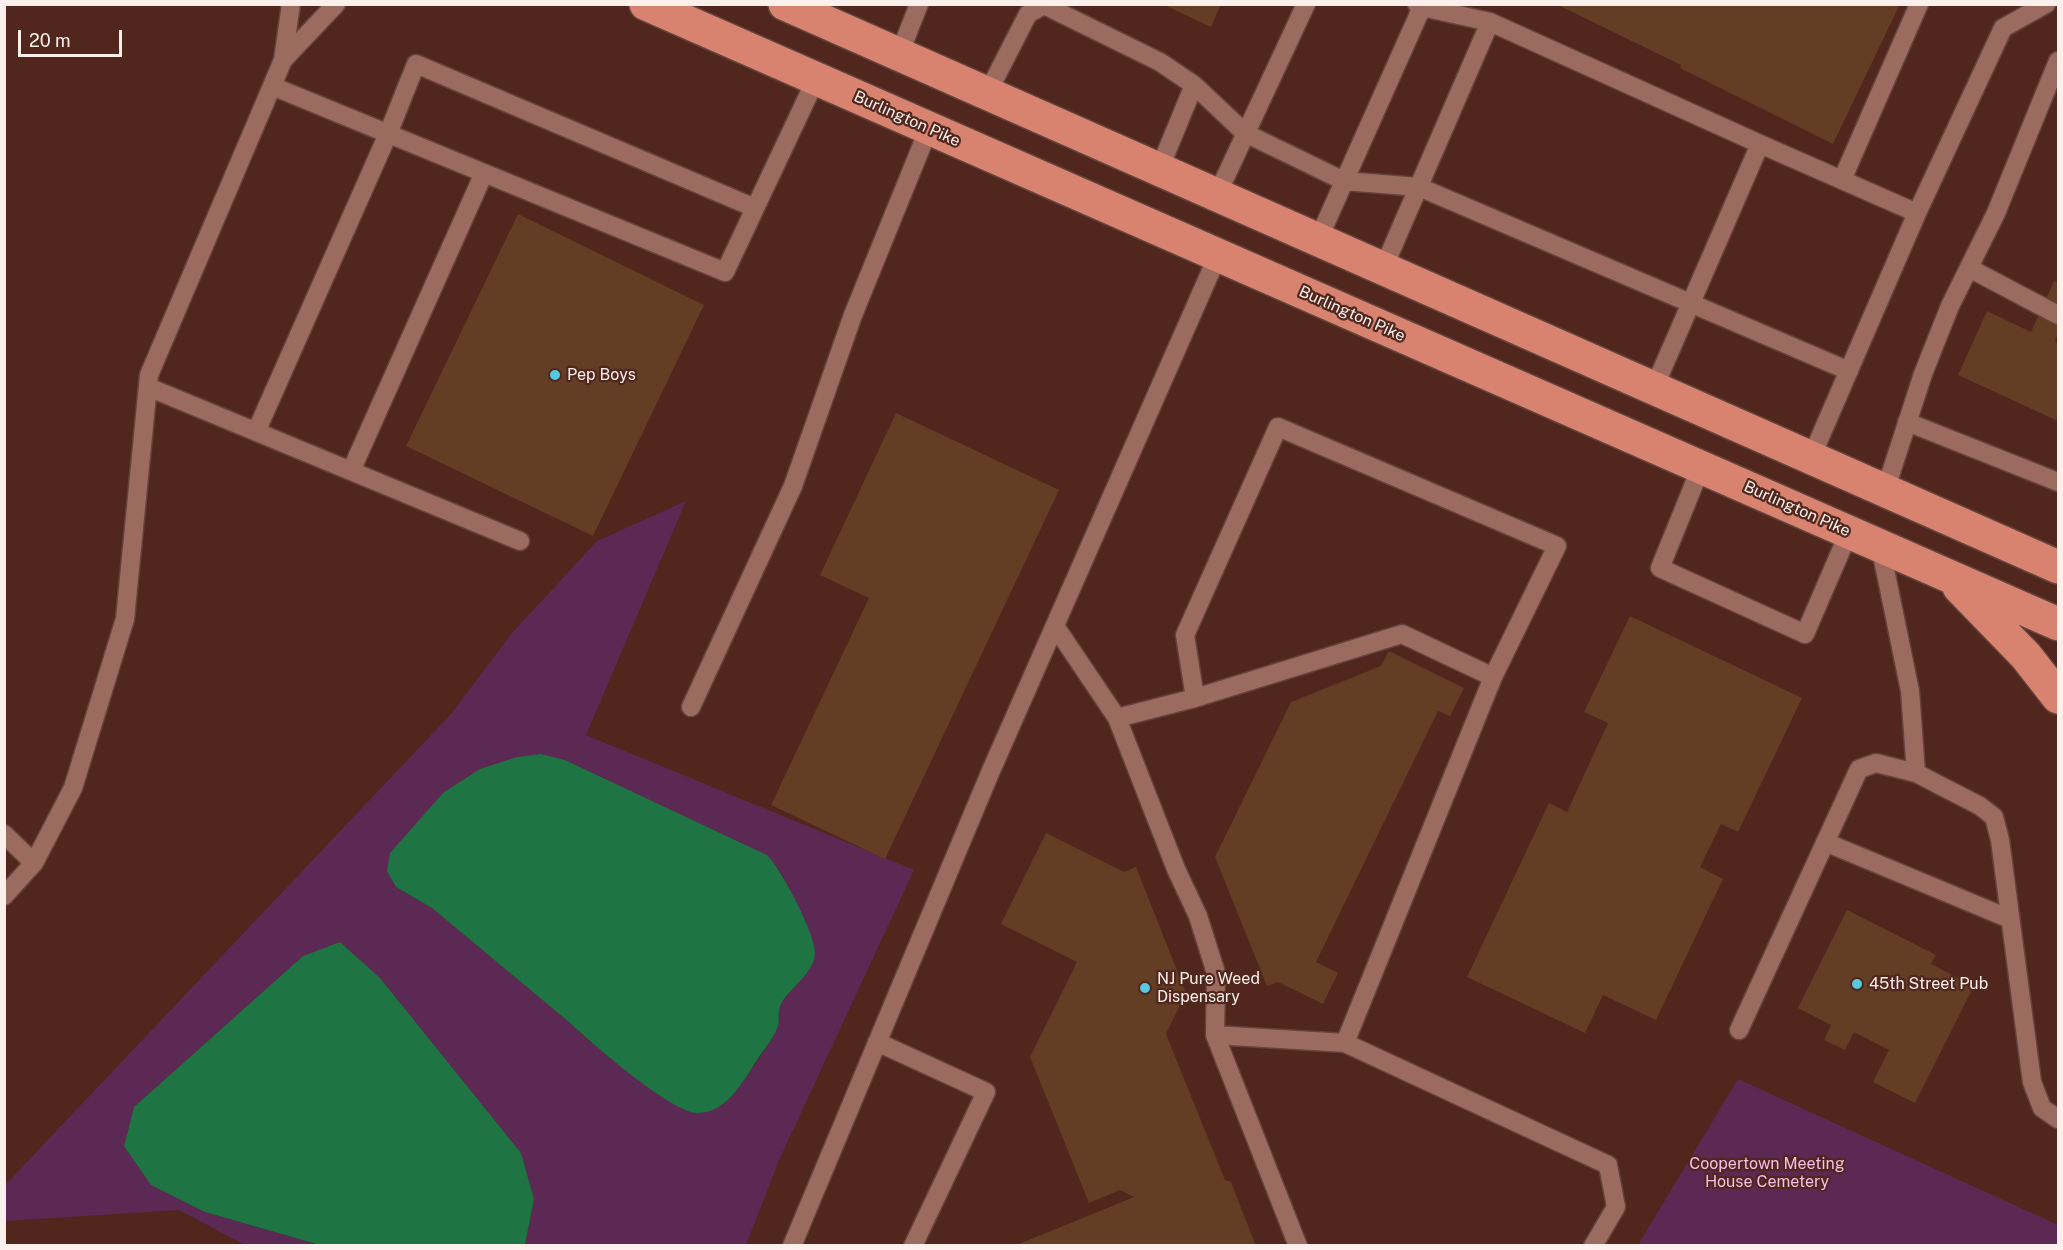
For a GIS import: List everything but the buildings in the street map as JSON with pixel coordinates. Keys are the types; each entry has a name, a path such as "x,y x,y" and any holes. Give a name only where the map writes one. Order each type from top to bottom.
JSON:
{"highway":[{"name":"Burlington Pike","path":"646,4 2058,624"},
{"path":"789,5 2058,567"},
{"path":"1947,575 2026,656 2058,697"}],"lane":[{"path":"4,896 34,864 74,788 125,619 149,375 283,60 291,4"},
{"path":"283,60 336,4"},
{"path":"898,55 919,4"},
{"path":"1216,195 1306,4"},
{"path":"1842,180 1919,4"},
{"path":"1811,458 1917,213 2003,28 2046,4"},
{"path":"987,94 1028,14 1044,5 1160,62 1194,85 1245,133 1344,181 1419,187 1849,371"},
{"path":"1318,240 1420,6 1490,22 1917,213"},
{"path":"1383,269 1490,22"},
{"path":"1885,490 1923,374 1950,306 1996,213 2058,61"},
{"path":"256,432 388,134 416,64 755,208"},
{"path":"273,86 725,272 816,79"},
{"path":"1159,170 1194,85"},
{"path":"691,706 793,486 853,315 929,129"},
{"path":"1654,388 1760,144"},
{"path":"351,471 484,173"},
{"path":"792,1245 981,794 1218,255"},
{"path":"1969,268 2058,315"},
{"path":"148,387 520,541"},
{"path":"1907,422 2058,482"},
{"path":"1195,698 1185,635 1278,428 1557,546 1493,677 1345,1043"},
{"path":"1701,466 1660,568 1805,634 1849,532"},
{"path":"1880,545 1910,691 1916,773"},
{"path":"1054,626 1117,718 1176,869 1198,916 1216,973 1215,1035 1298,1245"},
{"path":"1117,718 1195,698 1402,634 1493,677"},
{"path":"1739,1030 1858,769 1876,763 1916,773 1980,806 1994,818 2000,840 2031,1082 2042,1108 2058,1119"},
{"path":"4,834 34,864"},
{"path":"1825,842 2010,919"},
{"path":"1215,1035 1345,1043 1608,1165 1616,1208 1593,1245"},
{"path":"877,1042 986,1092 913,1245"}],"green space":[{"path":"686,501 586,735 914,870 780,1158 746,1245 525,1245 534,1199 521,1153 380,978 340,942 303,956 134,1107 124,1146 205,1212 320,1245 245,1245 179,1210 5,1221 5,1185 451,714 512,633 597,541","holes":["541,754 565,760 767,855 782,875 806,923 814,947 810,967 779,1006 778,1025 772,1039 742,1083 721,1105 707,1112 589,1041 432,908 396,887 444,792 480,769"]},
{"name":"Coopertown Meeting House Cemetery","path":"1738,1079 2058,1225 2058,1245 1638,1245"}],"shaded area":[{"path":"541,754 565,760 767,855 796,901 813,942 814,960 807,973 781,1004 778,1026 772,1039 734,1093 717,1108 697,1113 685,1110 651,1089 432,908 396,887 387,871 390,853 444,792 480,769 517,757"},
{"path":"340,942 380,978 521,1153 534,1199 525,1245 320,1245 205,1212 151,1185 124,1146 134,1107 303,956"}],"place":[{"name":"Pep Boys","path":"555,375"},
{"name":"45th Street Pub","path":"1857,984"},
{"name":"NJ Pure Weed Dispensary","path":"1145,988"}]}
